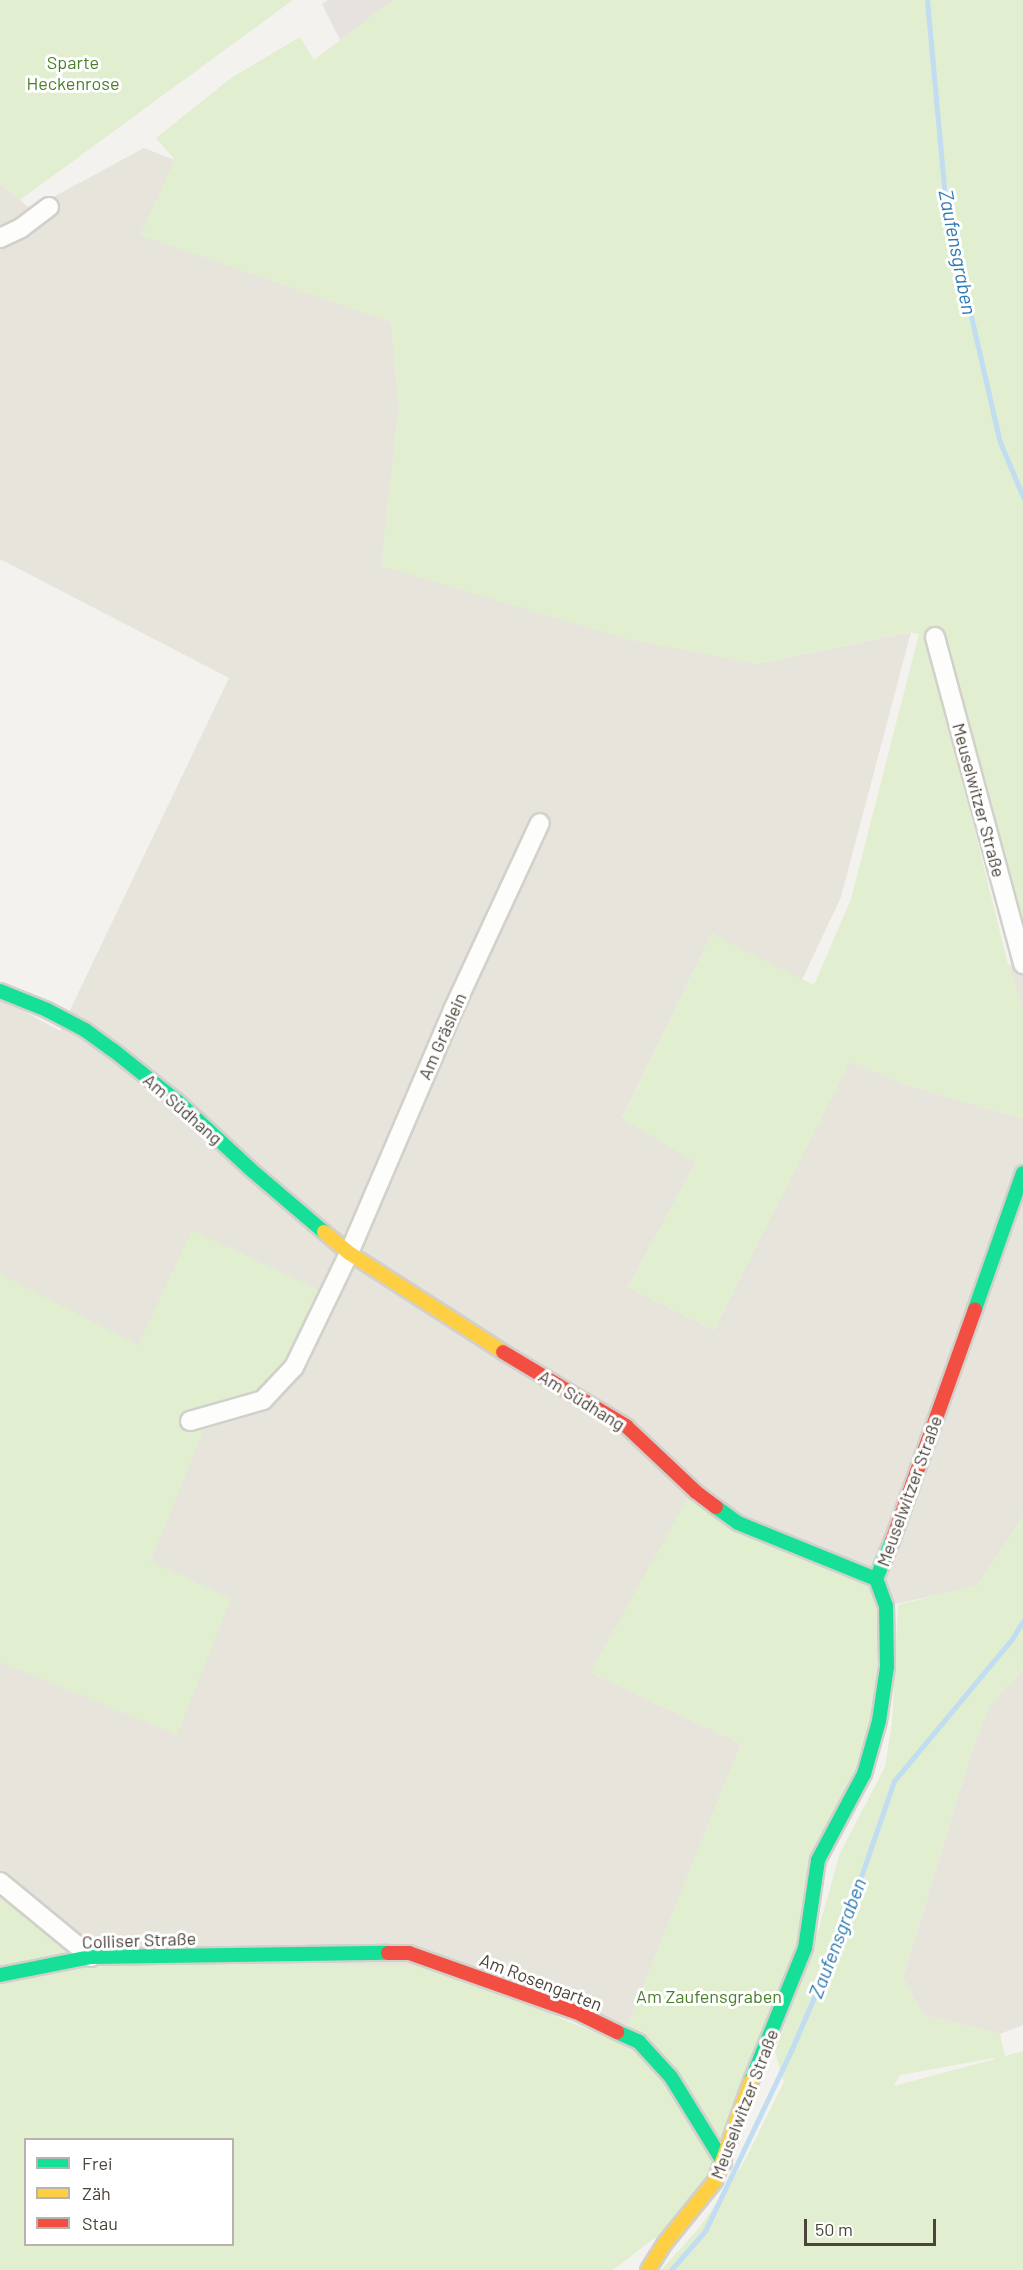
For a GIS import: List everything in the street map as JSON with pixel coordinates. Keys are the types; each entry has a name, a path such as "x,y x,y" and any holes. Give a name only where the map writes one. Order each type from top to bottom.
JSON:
{"street":[{"path":"0,238 21,228 49,207"},
{"name":"Meuselwitzer Straße","path":"935,637 1023,964"},
{"name":"Am Gräslein","path":"349,1253 453,1010 540,823"},
{"name":"Am Südhang","path":"0,991 47,1010 85,1030 113,1050 177,1101 249,1168 349,1253 475,1335 626,1426 696,1492 738,1523 876,1579"},
{"name":"Meuselwitzer Straße","path":"648,2270 665,2243 710,2189 724,2163 753,2077 805,1948 813,1907 818,1860 864,1774 879,1721 887,1667 886,1606 876,1579 898,1525 1023,1173"},
{"path":"190,1421 262,1400 294,1367 349,1253"},
{"path":"0,1882 91,1958"},
{"name":"Am Rosengarten","path":"280,1955 410,1953 576,2012 639,2043 671,2077 724,2163"},
{"name":"Colliser Straße","path":"0,1975 91,1958 280,1955"}],"shaded area":[{"path":"328,0 393,0 340,40 322,4"},
{"path":"144,148 175,160 141,235 391,322 399,406 381,566 756,664 911,632 841,897 802,980 712,934 622,1118 696,1162 628,1287 714,1330 849,1061 904,1084 1023,1119 1023,1516 977,1586 590,1672 741,1744 627,2027 95,1945 0,1874 0,998 60,1031 229,678 0,559 0,184 31,209"},
{"path":"1008,964 1023,970 1023,1011"},
{"path":"1023,1670 1023,2025 1000,2034 923,2015 903,1977 971,1754 990,1704"}],"green space":[{"name":"Sparte Heckenrose","path":"0,0 293,0 20,200 0,184"},
{"path":"393,0 1023,0 1023,933 970,741 954,747 1008,964 1023,1011 1023,1119 904,1084 850,1062 714,1330 628,1287 696,1162 622,1119 712,934 814,985 851,899 919,634 910,632 756,664 626,639 381,566 399,406 391,322 140,235 175,160 156,138 231,78 300,37 314,60"},
{"path":"192,1230 325,1293 282,1373 260,1391 233,1402 220,1403 193,1412 207,1422 151,1561 231,1599 177,1735 0,1662 0,1274 138,1345"},
{"name":"Am Zaufensgraben","path":"689,1496 872,1587 880,1606 876,1701 800,1947 723,2140 627,2027 741,1744 590,1672"},
{"path":"1023,1516 1023,1670 990,1705 971,1754 903,1976 923,2015 1000,2034 1005,2056 1023,2051 1023,2270 661,2270 700,2227 744,2162 784,2082 775,2052 819,1927 840,1853 885,1767 892,1723 898,1605 977,1585","holes":["995,2059 894,2086 900,2075"]},
{"path":"0,1874 69,1947 66,1955 0,1967"},
{"path":"104,1964 425,1965 643,2051 708,2145 713,2173 669,2227 613,2270 0,2270 0,1982"}],"waterway":[{"name":"Zaufensgraben","path":"927,0 946,207 1000,442 1023,497"},
{"name":"Zaufensgraben","path":"671,2270 705,2231 791,2051 843,1929 894,1781 1012,1639 1023,1621"}],"traffic: fast":[{"path":"0,991 47,1010 85,1030 113,1050 177,1101 249,1168 324,1232"},
{"path":"975,1309 1023,1173"},
{"path":"716,1507 738,1523 876,1579"},
{"path":"751,2081 805,1948 818,1860 864,1774 879,1721 887,1667 886,1606 876,1579 892,1541"},
{"path":"0,1975 91,1957 388,1953"},
{"path":"617,2032 639,2042 671,2077 724,2163"}],"traffic: slow":[{"path":"324,1232 349,1253 503,1352"},
{"path":"648,2270 665,2243 715,2181 751,2081"}],"traffic: jam":[{"path":"892,1541 975,1309"},
{"path":"503,1352 626,1426 696,1492 716,1507"},
{"path":"388,1953 409,1953 576,2012 617,2032"}]}
